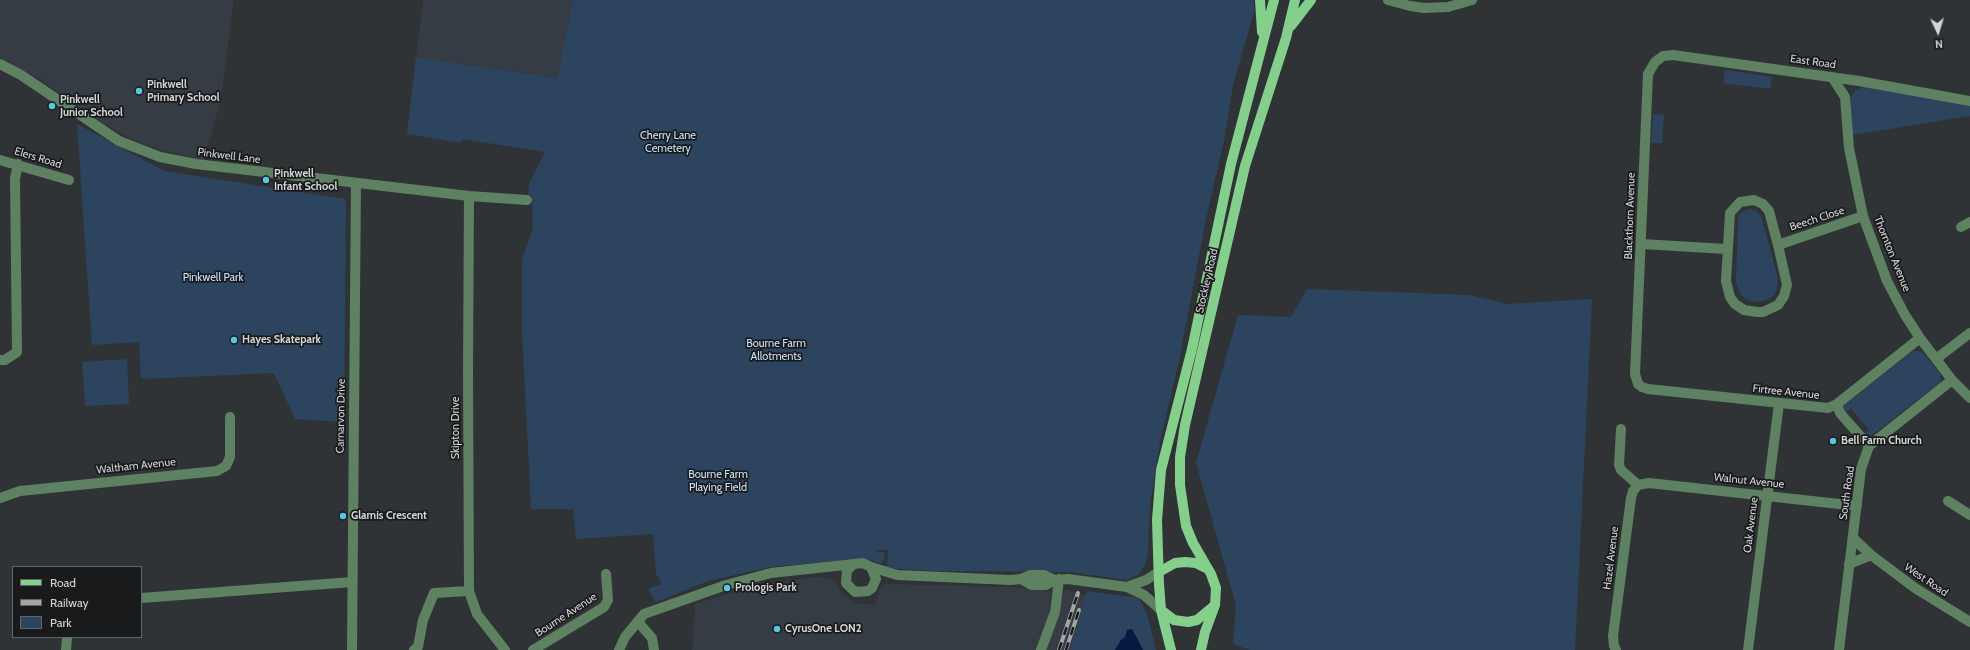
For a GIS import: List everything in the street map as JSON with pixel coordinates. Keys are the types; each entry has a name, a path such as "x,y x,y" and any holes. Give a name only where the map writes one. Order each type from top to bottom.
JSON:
{"main road":[{"path":"1260,0 1263,42"},
{"name":"Stockley Road","path":"1171,650 1161,610 1157,520 1161,470 1192,349 1231,164 1274,0"},
{"name":"Stockley Road","path":"1201,650 1205,632 1215,605 1216,588 1211,574 1206,568 1186,526 1181,499 1180,457 1185,425 1245,166 1286,38 1295,0"},
{"path":"1286,38 1297,17 1311,0"},
{"path":"1159,572 1175,563 1185,562 1196,563 1206,568"},
{"path":"1161,610 1174,620 1188,622 1197,620 1215,605"}],"street":[{"path":"1388,0 1410,6 1429,8 1448,7 1472,0"},
{"name":"East Road","path":"1654,62 1663,56 1673,55 1859,81 1970,101"},
{"name":"Blackthorn Avenue","path":"1635,374 1642,244 1648,74 1654,62"},
{"name":"Pinkwell Lane","path":"0,64 21,75 119,141 140,151 160,157 196,164 356,183 469,196 528,200"},
{"name":"Thornton Avenue","path":"1832,77 1845,97 1849,148 1864,216 1887,281 1905,315 1920,338 1952,380 1970,398"},
{"path":"1845,97 1859,81"},
{"name":"Elers Road","path":"0,160 69,180"},
{"path":"0,360 5,360 16,352 15,179 18,164"},
{"name":"Carnarvon Drive","path":"352,650 356,183"},
{"name":"Skipton Drive","path":"469,196 469,591 476,614 505,650"},
{"name":"Beech Close","path":"1749,200 1758,201 1766,208 1778,245 1787,285 1778,305 1763,312 1750,312 1744,310 1730,297 1726,286 1726,249 1730,213 1736,204 1749,200"},
{"name":"Beech Close","path":"1778,245 1864,216"},
{"path":"1642,244 1726,249"},
{"path":"1936,359 1970,333"},
{"name":"Firtree Avenue","path":"1635,374 1638,384 1648,389 1820,408 1837,404 1920,338"},
{"path":"1837,404 1840,413 1869,446 1952,380"},
{"name":"Oak Avenue","path":"1748,650 1779,403"},
{"name":"Waltham Avenue","path":"0,498 20,491 217,471 226,466 230,457 230,417"},
{"path":"1621,429 1619,465 1621,470 1638,485"},
{"name":"South Road","path":"1840,646 1861,469 1869,446"},
{"name":"Walnut Avenue","path":"1638,485 1649,483 1857,506"},
{"name":"Hazel Avenue","path":"1616,650 1613,636 1631,498 1633,491 1638,485"},
{"path":"1948,501 1970,515"},
{"name":"West Road","path":"1853,538 1871,555 1915,588 1970,622"},
{"path":"1850,564 1871,555"},
{"path":"619,650 625,637 644,614 726,585 771,573 863,563 897,575"},
{"path":"845,580 847,570 854,564"},
{"path":"823,567 845,580 851,590 865,593 872,588 876,579 871,567"},
{"path":"1127,587 1146,580 1159,572"},
{"name":"Bourne Avenue","path":"533,650 604,608 608,600 606,574"},
{"path":"876,579 897,575 1021,579 1032,585 1046,585 1057,579 1127,587 1144,595 1161,610"},
{"path":"1041,650 1055,612 1057,579"},
{"path":"142,598 352,582"},
{"path":"414,650 418,647 423,620 434,593 469,591"},
{"path":"638,622 652,638 654,650"},
{"path":"66,650 67,638"},
{"path":"1840,646 1849,650"}],"shaded area":[{"name":"Pinkwell Primary School","path":"0,0 234,0 220,103 204,160 169,152 138,142 100,122 38,78 0,58"},
{"path":"423,0 573,0 557,78 416,57"},
{"path":"818,577 829,578 834,581 843,594 855,603 876,605 880,589 883,585 888,584 1013,587 1051,591 1049,611 1058,612 1060,591 1068,590 1086,596 1070,650 692,650 695,604 758,585"},
{"path":"1132,629 1143,650 1115,650 1121,640 1125,637 1127,630"}],"green space":[{"path":"573,0 1254,0 1254,12 1233,85 1224,141 1206,219 1179,361 1160,442 1150,505 1148,552 1145,565 1138,575 1127,580 1070,572 934,571 886,568 889,551 882,549 874,551 885,553 884,560 881,564 865,558 771,567 708,581 656,602 648,589 662,584 656,574 653,534 576,539 573,509 531,509 522,331 522,259 533,228 532,196 528,195 529,184 545,152 462,139 461,143 407,134 416,57 557,78"},
{"path":"1725,70 1772,77 1770,89 1723,83"},
{"path":"1866,86 1970,106 1970,116 1852,135 1850,98 1855,91"},
{"path":"1653,114 1664,115 1662,143 1651,143"},
{"name":"Pinkwell Park","path":"77,124 164,171 346,199 344,422 295,419 274,373 141,379 139,342 92,345"},
{"path":"1749,209 1755,210 1761,216 1778,278 1777,289 1774,295 1767,300 1757,302 1749,301 1741,295 1736,282 1738,218 1740,213"},
{"path":"1307,289 1469,295 1508,304 1592,299 1575,650 1250,650 1233,644 1236,605 1196,463 1238,315 1291,317"},
{"path":"1913,351 1919,351 1924,354 1940,374 1941,382 1868,438 1863,435 1869,430 1851,408 1845,413 1842,407"},
{"path":"127,359 129,404 85,406 82,362"},
{"path":"1087,591 1139,598 1148,617 1156,650 1143,650 1136,635 1121,640 1115,650 1070,650"}],"railway":[{"path":"1059,650 1078,593"},
{"path":"1066,650 1079,610"}],"place":[{"name":"Pinkwell Primary School","path":"139,91"},
{"name":"Pinkwell Junior School","path":"52,106"},
{"name":"Pinkwell Infant School","path":"266,180"},
{"name":"Hayes Skatepark","path":"234,340"},
{"name":"Bell Farm Church","path":"1833,441"},
{"name":"Glamis Crescent","path":"343,516"},
{"name":"Prologis Park","path":"727,588"},
{"name":"CyrusOne LON2","path":"777,629"}],"park label":[{"name":"Cherry Lane Cemetery","path":"668,142"},
{"name":"Bourne Farm Allotments","path":"776,350"},
{"name":"Bourne Farm Playing Field","path":"718,481"}]}
